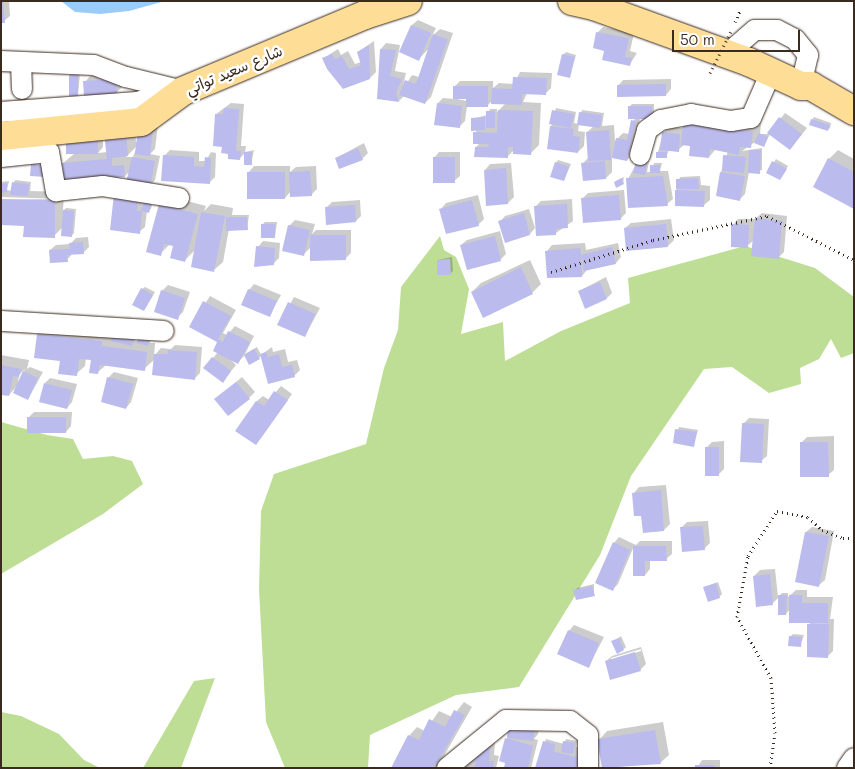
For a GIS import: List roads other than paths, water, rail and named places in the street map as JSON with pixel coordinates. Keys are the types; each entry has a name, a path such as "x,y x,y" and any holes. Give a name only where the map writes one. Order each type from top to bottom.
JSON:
{"main road":[{"name":"شارع سعيد تواتي","path":"1,136 141,122 183,90 365,15 408,1"},
{"path":"572,1 594,6 722,53 801,86 811,86 854,111"}],"street":[{"path":"722,53 755,30 777,30 795,38 808,55 801,86"},
{"path":"22,89 11,61 94,65 126,77 183,90"},
{"path":"640,155 647,130 661,120 691,114 732,121 751,118 771,72"},
{"path":"1,112 137,102 183,90"},
{"path":"1,157 49,152 56,191 104,186 179,198"},
{"path":"1,320 164,331"},
{"path":"447,768 506,720 570,721 588,735 588,768"},
{"path":"847,768 854,758"}],"water":[{"path":"61,1 165,1 129,11 100,14 75,12"}]}
